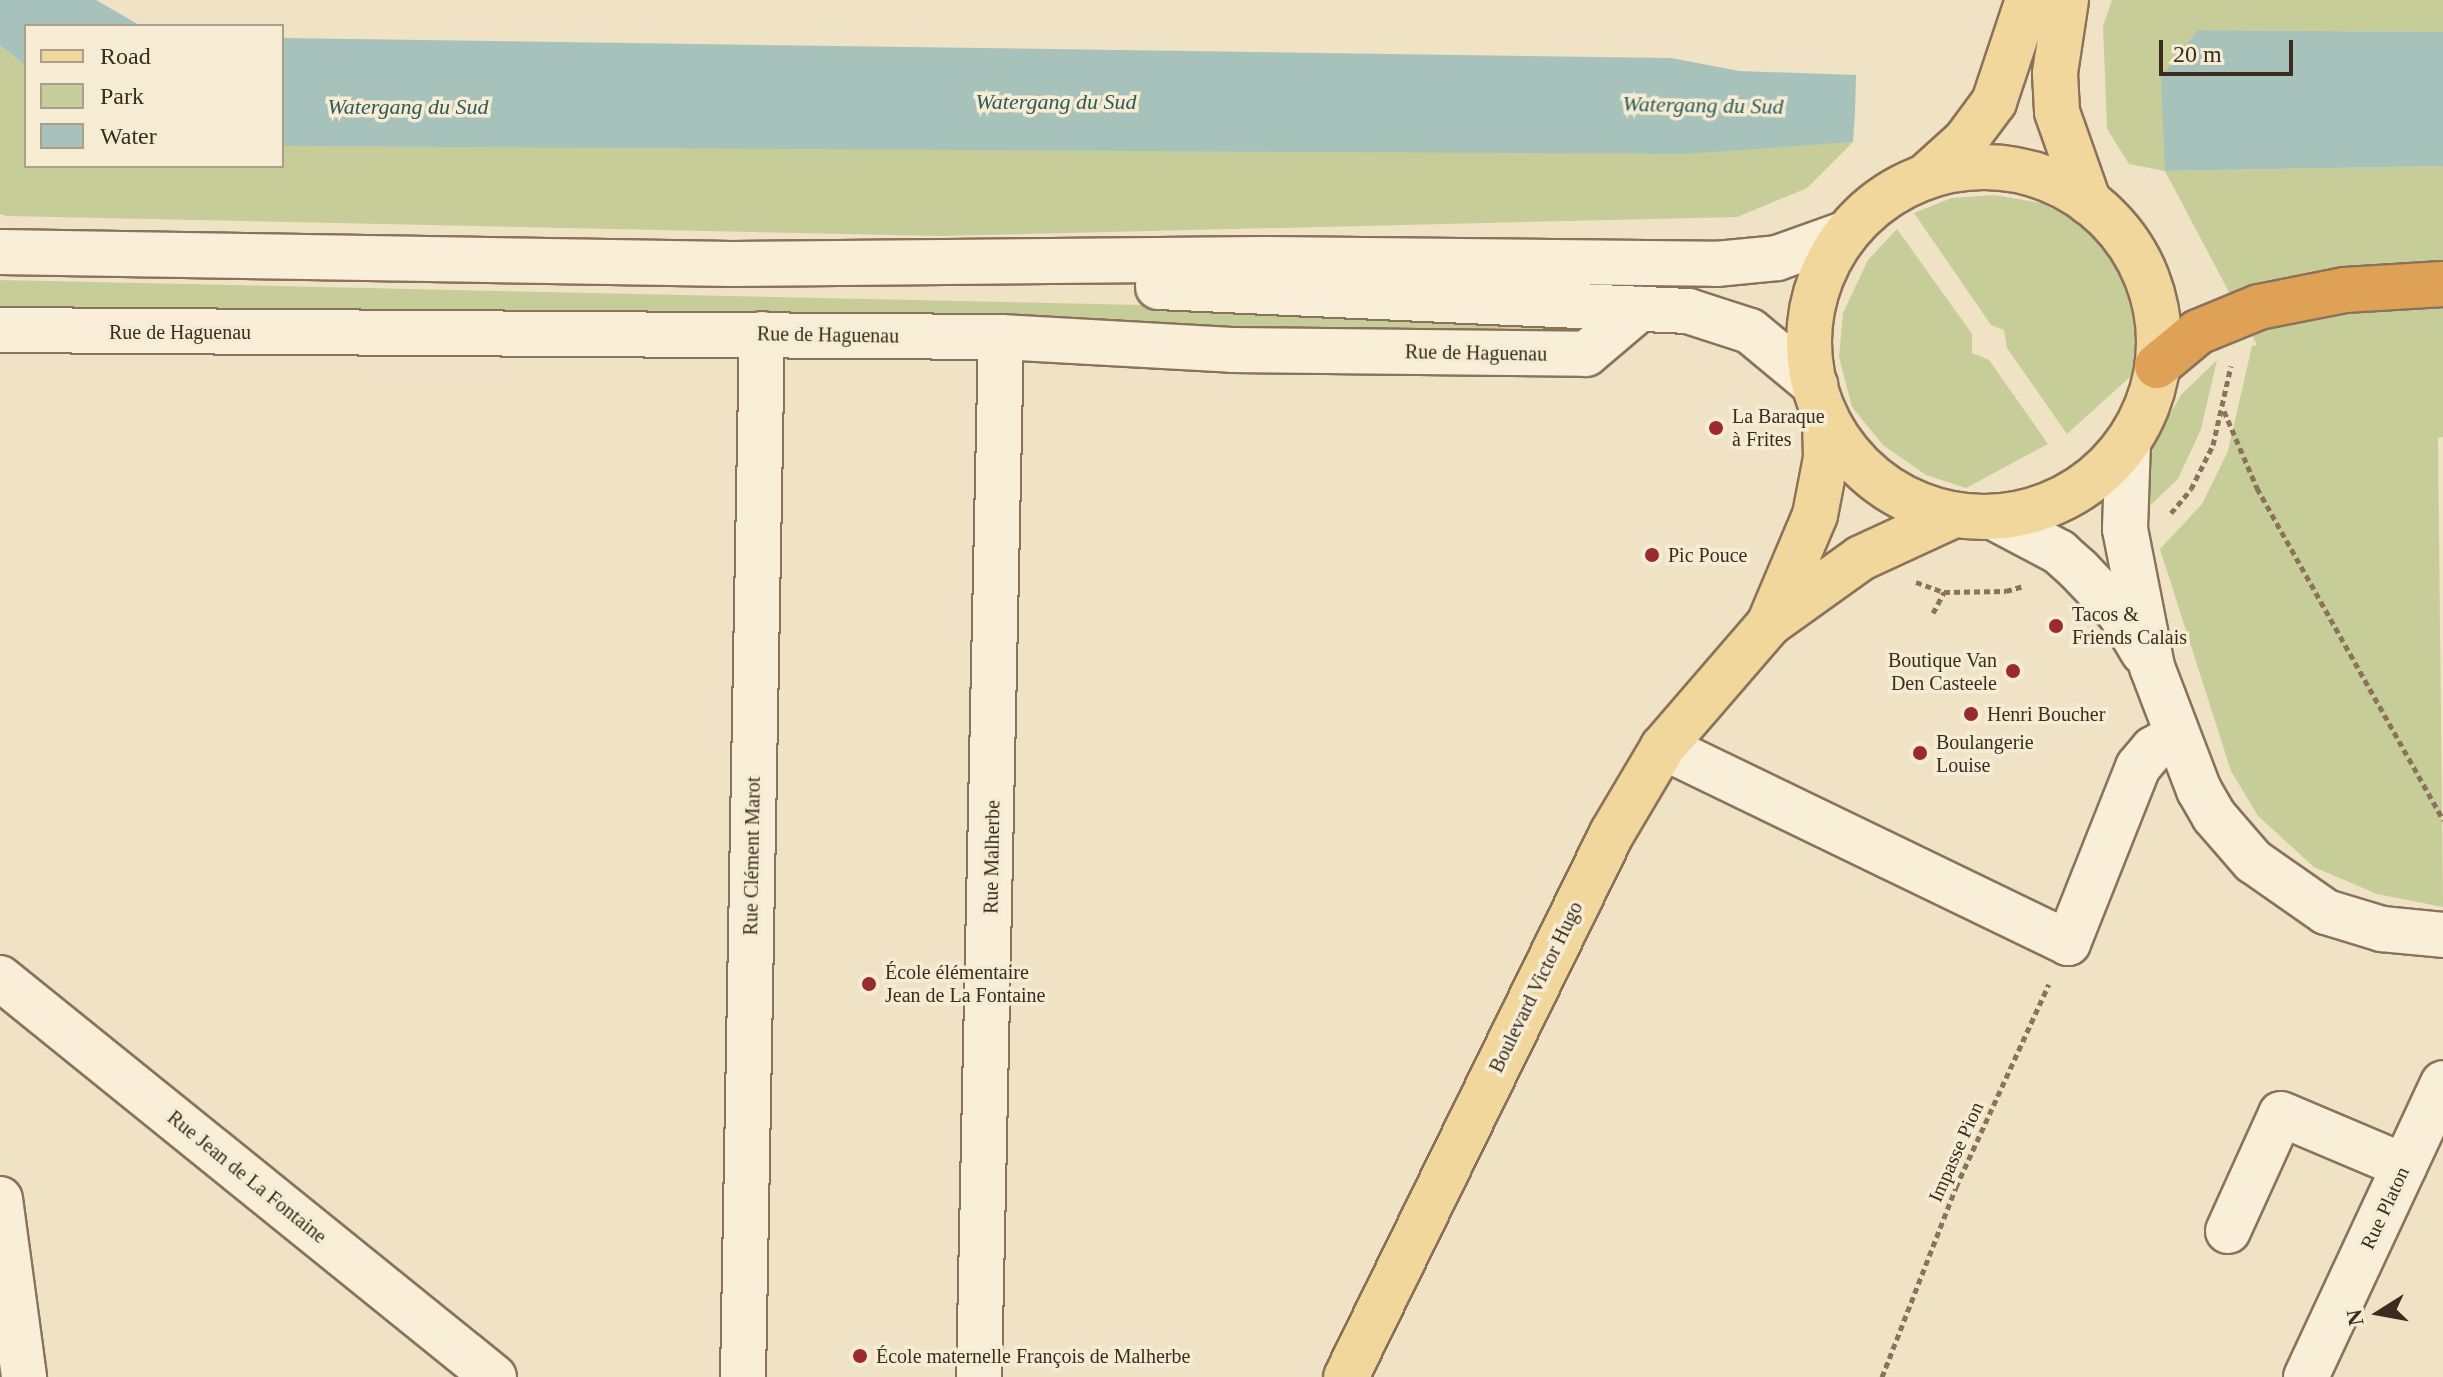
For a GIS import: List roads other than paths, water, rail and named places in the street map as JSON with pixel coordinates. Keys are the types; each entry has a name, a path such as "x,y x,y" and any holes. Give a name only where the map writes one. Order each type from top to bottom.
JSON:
{"highway":[{"path":"2157,366 2198,332 2259,307 2345,290 2443,284"}],"main road":[{"path":"1925,177 1965,141 1994,102 2028,0"},
{"path":"2066,0 2055,73 2057,112 2089,203"},
{"path":"1925,177 2001,168 2056,183 2089,203"},
{"name":"Boulevard Victor Hugo","path":"1769,624 1815,515 1826,458 1812,314 1821,280 1847,233 1875,206 1925,177"},
{"name":"Boulevard Victor Hugo","path":"1346,1377 1612,833 1663,747 1769,624 1861,558 1973,516 2061,499 2092,481 2128,442 2150,398 2157,366 2156,311 2145,275 2122,236 2089,203"},
{"path":"1820,400 1844,448 1870,475 1901,497 1973,516"}],"street":[{"path":"0,252 732,264 1234,259 1743,264 1792,254 1847,233"},
{"path":"732,264 1688,311 1737,324 1820,400"},
{"name":"Rue de Haguenau","path":"0,330 1001,337 1232,350 1586,354 1639,309"},
{"name":"Rue Clément Marot","path":"743,1377 762,334"},
{"name":"Rue Malherbe","path":"979,1377 1001,337"},
{"path":"2128,442 2125,529 2152,667 2176,736 2214,816 2277,881 2352,923 2443,935"},
{"path":"1973,516 2059,552 2119,612 2152,667"},
{"path":"1663,747 2068,943 2138,767 2153,749 2176,736"},
{"name":"Rue Jean de La Fontaine","path":"0,978 494,1377"},
{"name":"Rue Platon","path":"2306,1377 2443,1083"},
{"path":"2228,1231 2281,1114 2404,1166"},
{"path":"0,1206 24,1377"}],"water":[{"path":"0,0 96,0 138,24 24,24 24,64 0,45"},
{"path":"2198,30 2443,32 2443,166 2165,171 2161,77"},
{"name":"Watergang du Sud","path":"284,38 1671,58 1739,71 1856,75 1853,142 1684,154 284,146"}],"place":[{"name":"La Baraque à Frites","path":"1716,428"},
{"name":"Pic Pouce","path":"1652,555"},
{"name":"Tacos & Friends Calais","path":"2056,626"},
{"name":"Boutique Van Den Casteele","path":"2013,671"},
{"name":"Henri Boucher","path":"1971,714"},
{"name":"Boulangerie Louise","path":"1920,753"},
{"name":"École élémentaire Jean de La Fontaine","path":"869,984"},
{"name":"École maternelle François de Malherbe","path":"860,1356"}]}
